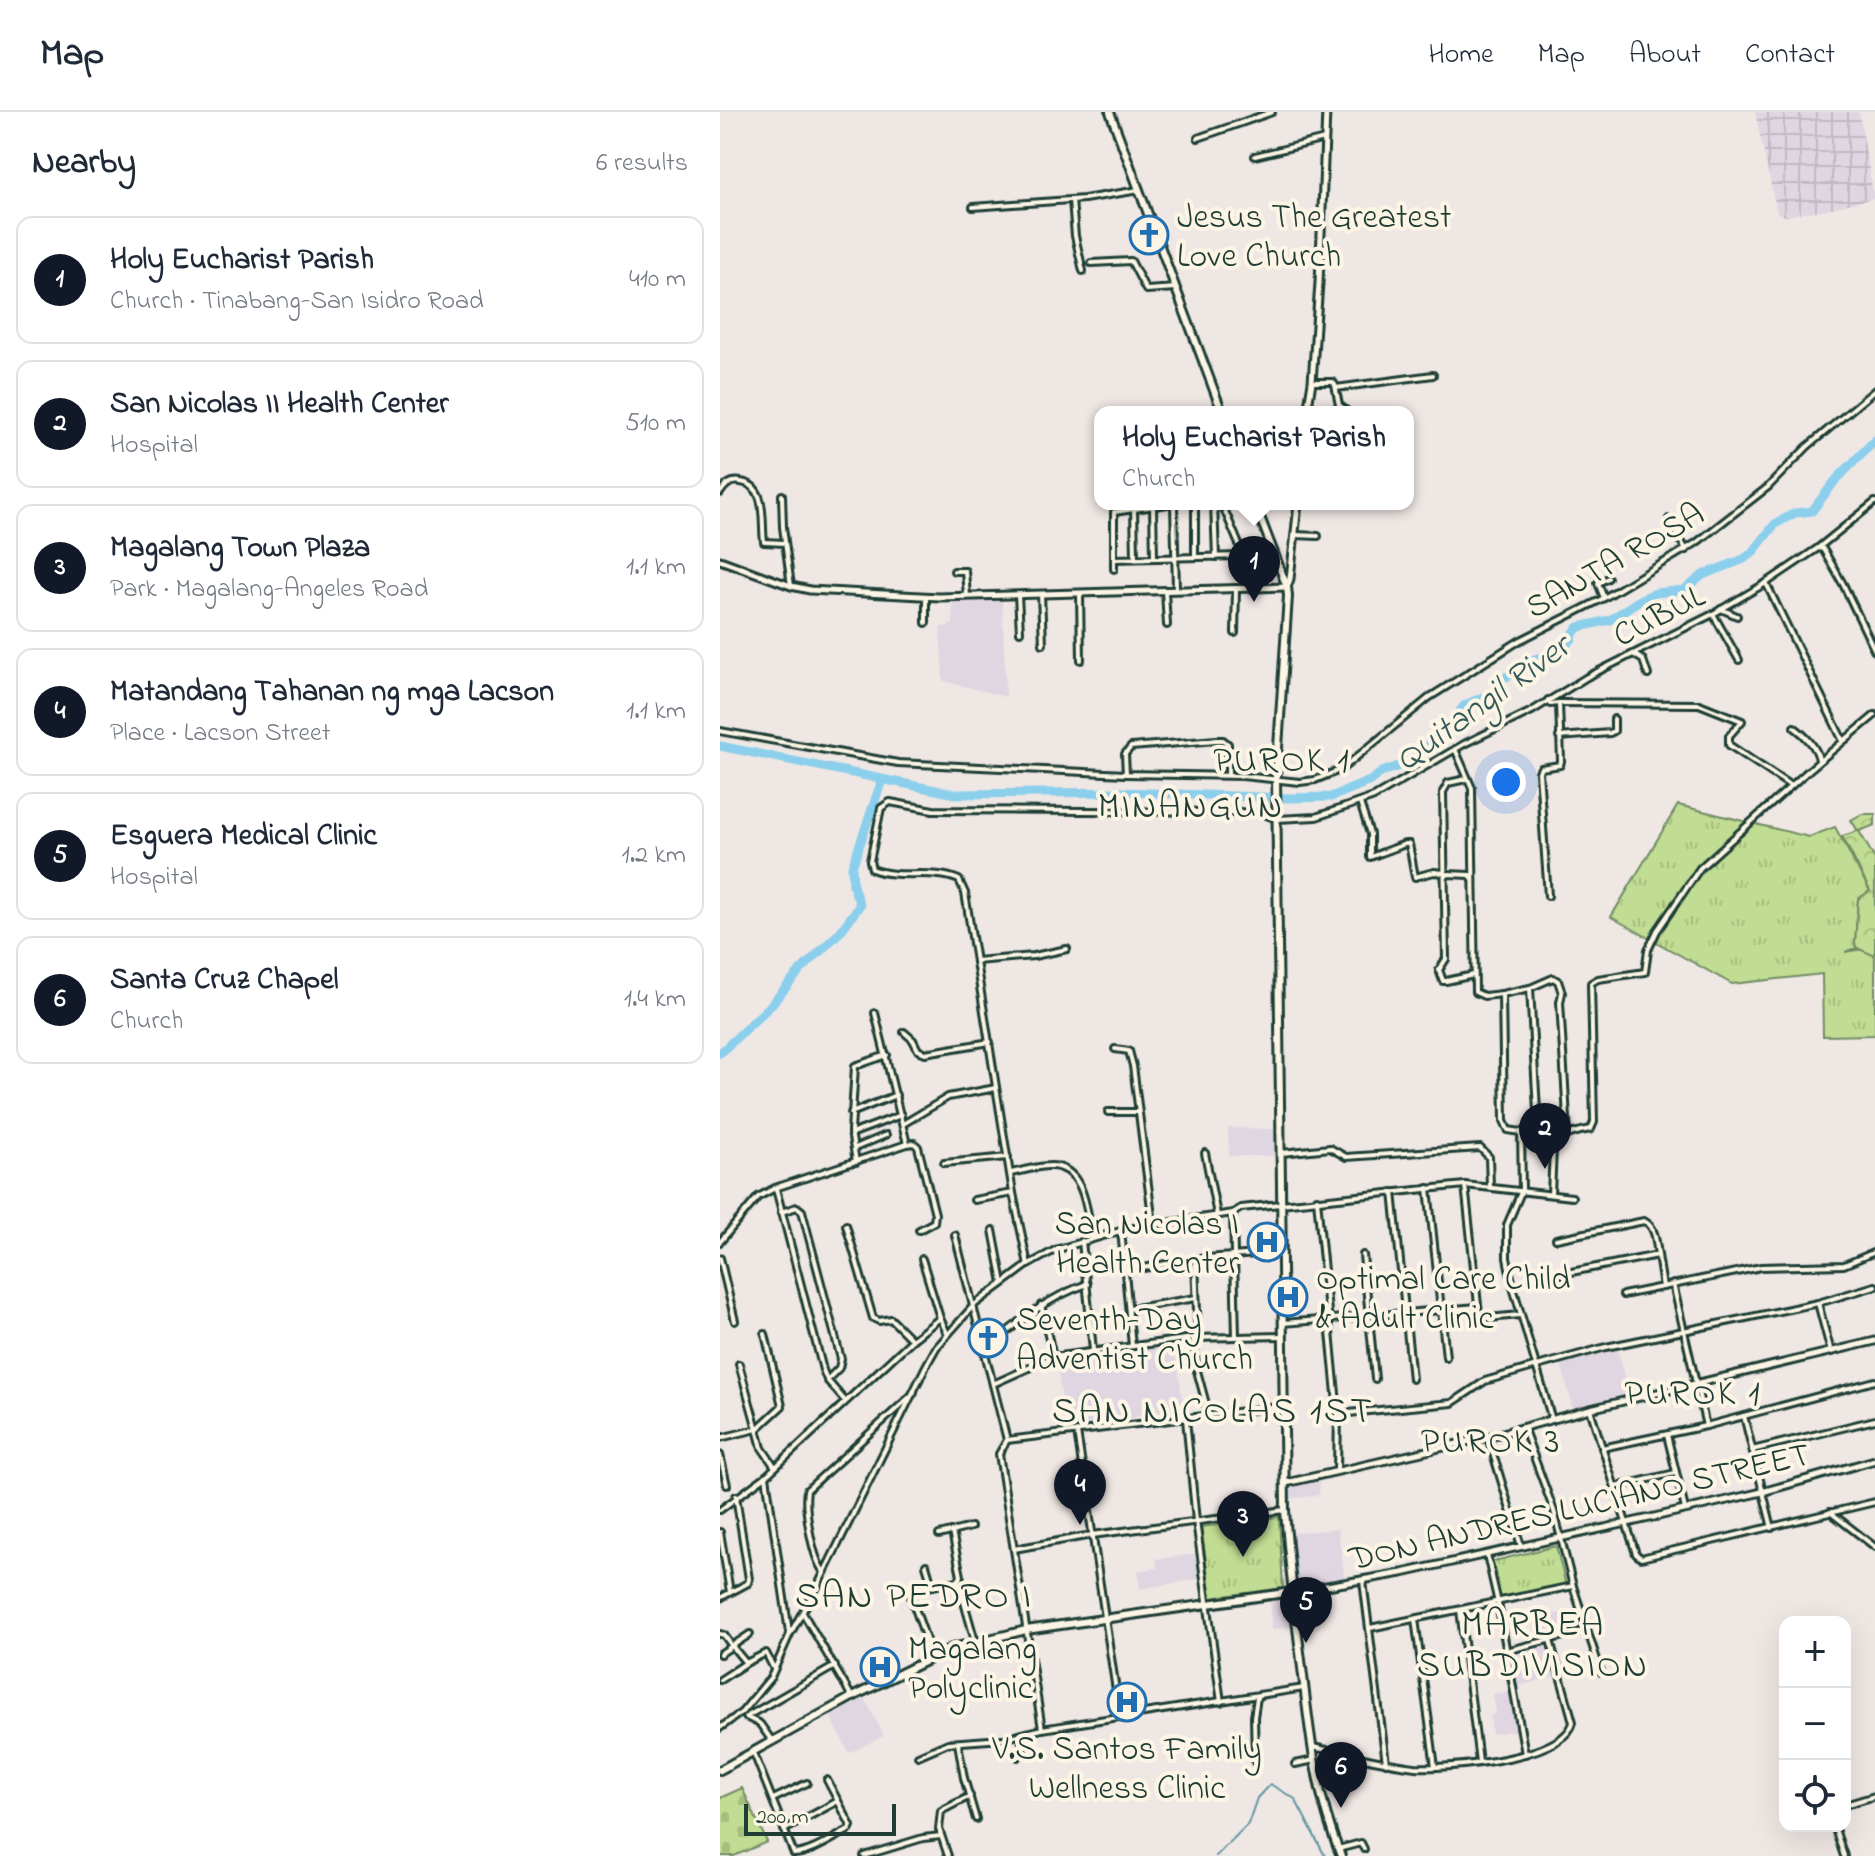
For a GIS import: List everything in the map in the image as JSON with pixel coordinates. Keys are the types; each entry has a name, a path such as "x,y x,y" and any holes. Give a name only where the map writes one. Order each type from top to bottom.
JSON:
{"main road":[{"path":"1110,112 1220,406"},
{"path":"1257,510 1287,587 1276,778 1285,1510 1292,1592 1315,1760 1326,1814 1340,1853"},
{"path":"720,1770 932,1656 975,1641 1026,1630 1292,1592"}],"street":[{"path":"1198,138 1272,112"},
{"path":"1308,406 1312,382 1326,112"},
{"path":"1255,156 1325,139"},
{"path":"973,207 1072,200 1139,190"},
{"path":"1072,200 1075,236 1083,271"},
{"path":"1091,263 1131,261 1146,290 1176,288"},
{"path":"1336,388 1433,375"},
{"path":"1312,382 1333,382 1340,406"},
{"name":"SANTA ROSA","path":"720,731 898,763 1126,774 1228,775 1306,782 1342,769 1430,697 1519,641 1604,598 1686,550 1768,487 1807,447 1875,390"},
{"path":"720,493 730,482 753,486 760,495 764,542 785,543"},
{"path":"782,495 791,586"},
{"name":"CUBUL","path":"1277,816 1316,817 1360,803 1391,788 1455,749 1532,711 1587,677 1713,614 1766,583 1818,548 1875,502"},
{"path":"1114,569 1113,514 1121,510"},
{"path":"1134,510 1135,559"},
{"path":"1153,510 1154,558"},
{"path":"1171,510 1176,590"},
{"path":"1195,510 1195,557"},
{"path":"1214,510 1216,557"},
{"path":"1224,510 1248,566"},
{"path":"720,560 810,590 926,596 1287,587 1297,510"},
{"path":"1669,519 1686,550"},
{"path":"1295,535 1318,536"},
{"path":"1818,548 1823,549 1843,584 1875,651"},
{"path":"1114,559 1242,556"},
{"path":"954,571 965,571 967,596"},
{"path":"1604,598 1598,583 1608,578"},
{"path":"1766,583 1843,741"},
{"path":"1235,633 1236,590"},
{"path":"1165,591 1167,625"},
{"path":"1080,593 1081,660"},
{"path":"1041,594 1043,644"},
{"path":"1018,595 1020,632"},
{"path":"926,596 926,623"},
{"path":"1721,609 1737,616"},
{"path":"1713,614 1739,660"},
{"path":"1633,654 1643,660 1648,675"},
{"path":"1548,700 1550,704 1699,704 1742,721 1729,736 1729,745 1791,786"},
{"path":"1548,896 1539,772 1541,768 1560,765 1559,703"},
{"path":"1551,1194 1553,1148 1568,1135 1591,1129 1594,1122 1591,983 1598,979 1645,972 1648,950 1657,931 1700,868 1875,715"},
{"path":"1559,737 1610,733 1614,731 1614,719"},
{"path":"1794,727 1812,745 1820,756 1819,761"},
{"path":"1126,774 1125,754 1131,747 1223,740 1228,744 1228,775"},
{"path":"1455,749 1466,779 1471,782 1472,793 1474,975 1477,994 1502,994 1530,988 1553,978 1558,981 1562,993 1568,1135"},
{"path":"1466,779 1448,783 1443,792 1446,959 1439,970 1443,981 1474,975"},
{"path":"1028,1265 1013,1193 965,893 959,880 949,875 904,874 872,869 870,861 881,808 890,802 933,810 1086,809 1277,816"},
{"path":"1360,803 1370,834 1370,857 1409,844 1415,877 1434,872 1444,876 1470,875 1473,879"},
{"path":"976,961 1034,956 1067,949"},
{"path":"1530,988 1538,1128"},
{"path":"1502,994 1504,1123 1511,1131 1521,1132 1565,1120"},
{"path":"875,1013 907,1144"},
{"path":"904,1032 918,1050 925,1053 990,1042"},
{"path":"1115,1049 1129,1052 1153,1224"},
{"path":"856,1162 851,1134 855,1066 887,1055"},
{"path":"903,1124 948,1097 996,1088"},
{"path":"851,1113 896,1095"},
{"path":"1108,1112 1138,1112"},
{"path":"851,1134 901,1114"},
{"path":"1521,1132 1522,1190 1505,1232 1509,1273 1552,1420"},
{"path":"855,1148 886,1135"},
{"path":"720,1242 758,1197 775,1188 907,1144 918,1147 935,1214 934,1222 919,1230"},
{"path":"1282,1153 1330,1148 1346,1157 1480,1148 1489,1157 1490,1186"},
{"path":"1205,1153 1217,1215"},
{"path":"944,1163 1008,1157"},
{"path":"1011,1173 1051,1166 1075,1178 1081,1187 1092,1237"},
{"path":"1465,1185 1479,1314 1484,1318 1520,1315"},
{"path":"744,1714 771,1677 936,1348 974,1305 1028,1265 1055,1250 1092,1237 1153,1224 1233,1213 1241,1208 1465,1185 1572,1197"},
{"path":"775,1188 827,1380 845,1401"},
{"path":"1428,1188 1446,1357"},
{"path":"1393,1192 1412,1379"},
{"path":"974,1200 1013,1193"},
{"path":"1317,1199 1338,1414 1337,1470"},
{"path":"781,1212 797,1207 802,1211 841,1359 839,1368 827,1380"},
{"path":"1233,1213 1236,1337"},
{"path":"1556,1239 1644,1221 1653,1230 1663,1287"},
{"path":"846,1225 873,1318 879,1321 891,1319 912,1340"},
{"path":"993,1230 1003,1283"},
{"path":"1121,1230 1132,1346"},
{"path":"955,1235 1007,1440 999,1454 1042,1729"},
{"path":"1082,1241 1093,1350"},
{"path":"1126,1271 1195,1259 1283,1252"},
{"path":"1623,1295 1761,1267 1844,1265 1875,1252"},
{"path":"1363,1255 1375,1379"},
{"path":"1561,1274 1658,1255"},
{"path":"720,1258 735,1321"},
{"path":"922,1259 947,1333"},
{"path":"1195,1259 1196,1367 1209,1415"},
{"path":"984,1352 1041,1305 1062,1292 1087,1284"},
{"path":"1673,1284 1706,1426"},
{"path":"1338,1414 1452,1403 1485,1381 1537,1366 1606,1347 1818,1303 1875,1286"},
{"path":"1129,1309 1196,1298"},
{"path":"1818,1303 1831,1352"},
{"path":"1041,1305 1053,1357"},
{"path":"1283,1323 1478,1307"},
{"path":"720,1510 736,1496 755,1486 912,1340 940,1318"},
{"path":"720,1438 757,1429 782,1406 765,1334"},
{"path":"993,1384 1053,1357 1093,1350 1196,1338 1284,1336"},
{"path":"1286,1483 1488,1437 1590,1409 1875,1341"},
{"path":"739,1364 762,1448 775,1467"},
{"path":"1602,1448 1706,1426 1875,1381"},
{"path":"824,1572 815,1558 807,1490 915,1392"},
{"path":"1007,1440 1285,1406"},
{"path":"1590,1409 1636,1554 1641,1558 1875,1502"},
{"path":"1744,1416 1772,1528"},
{"path":"1186,1419 1196,1521 1221,1702"},
{"path":"1752,1450 1875,1420"},
{"path":"1523,1427 1554,1511 1573,1586 1601,1672"},
{"path":"1077,1432 1120,1717"},
{"path":"1667,1435 1685,1509"},
{"path":"1488,1437 1521,1546"},
{"path":"720,1455 727,1485"},
{"name":"DON ANDRES LUCIANO STREET","path":"1292,1592 1363,1581 1487,1555 1762,1492 1875,1460"},
{"path":"1615,1487 1675,1473"},
{"path":"766,1476 790,1634"},
{"path":"720,1598 748,1583 749,1579 736,1496"},
{"path":"1013,1549 1092,1535 1285,1510"},
{"path":"1830,1512 1875,1547"},
{"path":"939,1535 971,1527"},
{"path":"720,1532 730,1592"},
{"path":"952,1532 961,1576 958,1581 975,1641"},
{"path":"1487,1555 1525,1754"},
{"path":"926,1565 932,1585"},
{"path":"932,1656 910,1593 932,1585 958,1581"},
{"path":"1363,1581 1386,1763"},
{"path":"1370,1628 1573,1586"},
{"path":"1460,1610 1479,1762"},
{"path":"803,1613 852,1697"},
{"path":"1415,1619 1435,1767"},
{"path":"1506,1651 1587,1630"},
{"path":"720,1634 746,1663"},
{"path":"720,1654 750,1634"},
{"path":"1313,1747 1386,1763 1435,1767 1538,1751 1570,1731 1572,1726 1550,1640"},
{"path":"720,1680 765,1652 774,1669"},
{"path":"720,1728 835,1666"},
{"path":"918,1756 948,1743 1021,1736 1042,1729 1304,1688"},
{"path":"1255,1762 1257,1696"},
{"path":"744,1714 760,1724 772,1741"},
{"path":"1018,1757 1023,1750 1021,1736"},
{"path":"958,1743 976,1819"},
{"path":"753,1751 793,1852 797,1855 851,1827 827,1780"},
{"path":"1295,1764 1315,1760"},
{"path":"773,1799 807,1783"},
{"path":"948,1856 941,1836 941,1811 970,1796"},
{"path":"1851,1803 1875,1796"},
{"path":"784,1830 838,1801"},
{"path":"1836,1832 1844,1856"},
{"path":"864,1856 923,1838 941,1836"},
{"path":"1340,1853 1361,1843 1364,1849"}],"shaded area":[{"path":"1755,112 1859,112 1874,198 1785,216 1777,213"},
{"path":"1002,599 1006,697 943,681 940,628 953,624 952,602"},
{"path":"1228,1128 1276,1129 1277,1156 1229,1156"},
{"path":"1175,1345 1182,1398 1185,1398 1187,1409 1066,1428 1058,1373 1067,1371 1065,1356"},
{"path":"1618,1350 1629,1395 1573,1409 1561,1364"},
{"path":"1320,1478 1319,1495 1289,1499 1288,1485"},
{"path":"1338,1529 1345,1581 1297,1587 1291,1533"},
{"path":"1195,1554 1199,1579 1140,1589 1138,1571 1157,1568 1156,1559"},
{"path":"1289,1598 1293,1627 1272,1629 1270,1600"},
{"path":"1579,1608 1585,1627 1538,1641 1532,1620"},
{"path":"1550,1641 1559,1676 1517,1686 1509,1651"},
{"path":"1511,1692 1518,1730 1492,1734 1490,1716 1495,1714 1492,1694"},
{"path":"863,1695 884,1736 849,1753 828,1712"}],"green space":[{"path":"1678,805 1809,837 1835,827 1870,891 1858,899 1857,948 1845,952 1875,947 1875,1035 1823,1036 1822,974 1732,984 1611,917"},
{"path":"1862,814 1875,814 1875,825 1859,831 1875,859 1875,956 1857,948 1855,944 1858,899 1870,891 1842,836 1858,831 1851,820"},
{"path":"1279,1517 1283,1588 1211,1598 1201,1527"},
{"path":"1556,1546 1566,1585 1499,1601 1490,1562"},
{"path":"742,1788 767,1842 734,1856 720,1856 720,1798"}],"waterway":[{"name":"Quitangil River","path":"720,746 955,794 1122,792 1331,797 1413,758 1414,753 1442,737 1457,723 1465,705 1494,692 1502,679 1521,669 1528,661 1559,652 1579,627 1610,620 1641,599 1656,593 1684,590 1703,575 1744,559 1775,524 1795,513 1812,511 1835,481 1875,440"},
{"path":"720,1053 769,1007 840,932 860,905 853,886 852,867 882,780"},
{"path":"1216,1856 1248,1824 1257,1798 1270,1784 1295,1799 1325,1856"}],"place":[{"name":"Jesus The Greatest Love Church","path":"1149,235"},
{"name":"Holy Eucharist Parish","path":"1254,602"},
{"name":"San Nicolas II Health Center","path":"1545,1169"},
{"name":"San Nicolas I Health Center","path":"1267,1242"},
{"name":"Optimal Care Child & Adult Clinic","path":"1288,1297"},
{"name":"Seventh-Day Adventist Church","path":"988,1338"},
{"name":"Matandang Tahanan ng mga Lacson","path":"1080,1525"},
{"name":"Magalang Town Plaza","path":"1243,1557"},
{"name":"Esguera Medical Clinic","path":"1306,1643"},
{"name":"Magalang Polyclinic","path":"880,1667"},
{"name":"V.S. Santos Family Wellness Clinic","path":"1127,1702"},
{"name":"Santa Cruz Chapel","path":"1341,1808"}],"district":[{"name":"PUROK 1","path":"1282,758"},
{"name":"MINANGUN","path":"1191,804"},
{"name":"PUROK 1","path":"1693,1391"},
{"name":"SAN NICOLAS 1ST","path":"1213,1409"},
{"name":"PUROK 3","path":"1491,1439"},
{"name":"SAN PEDRO I","path":"914,1594"},
{"name":"MARBEA SUBDIVISION","path":"1533,1642"}]}
